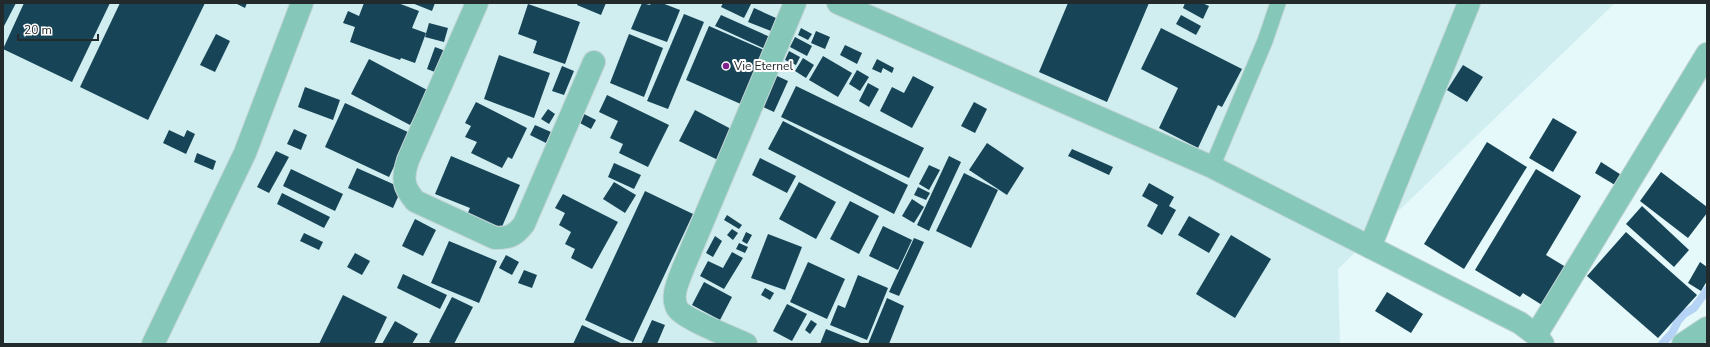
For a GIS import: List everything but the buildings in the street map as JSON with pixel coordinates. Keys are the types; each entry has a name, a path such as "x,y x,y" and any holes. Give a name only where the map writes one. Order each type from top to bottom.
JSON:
{"street":[{"path":"153,344 245,153 302,3"},
{"path":"477,3 408,160 404,173 404,184 408,193 415,202 495,238 506,238 517,234 524,224 594,62"},
{"path":"746,344 685,316 677,308 674,293 796,3"},
{"path":"838,3 1212,167 1370,247 1533,334 1707,54"},
{"path":"1370,247 1469,3"},
{"path":"1683,344 1707,328"}],"lane":[{"path":"1212,167 1265,41 1278,3"}],"shaded area":[{"path":"3,3 1615,3 1338,269 1340,344 3,344"}],"waterway":[{"path":"1662,344 1672,333 1678,321 1684,314 1694,308 1707,290"}],"place":[{"name":"Vie Eternel","path":"726,66"}]}
